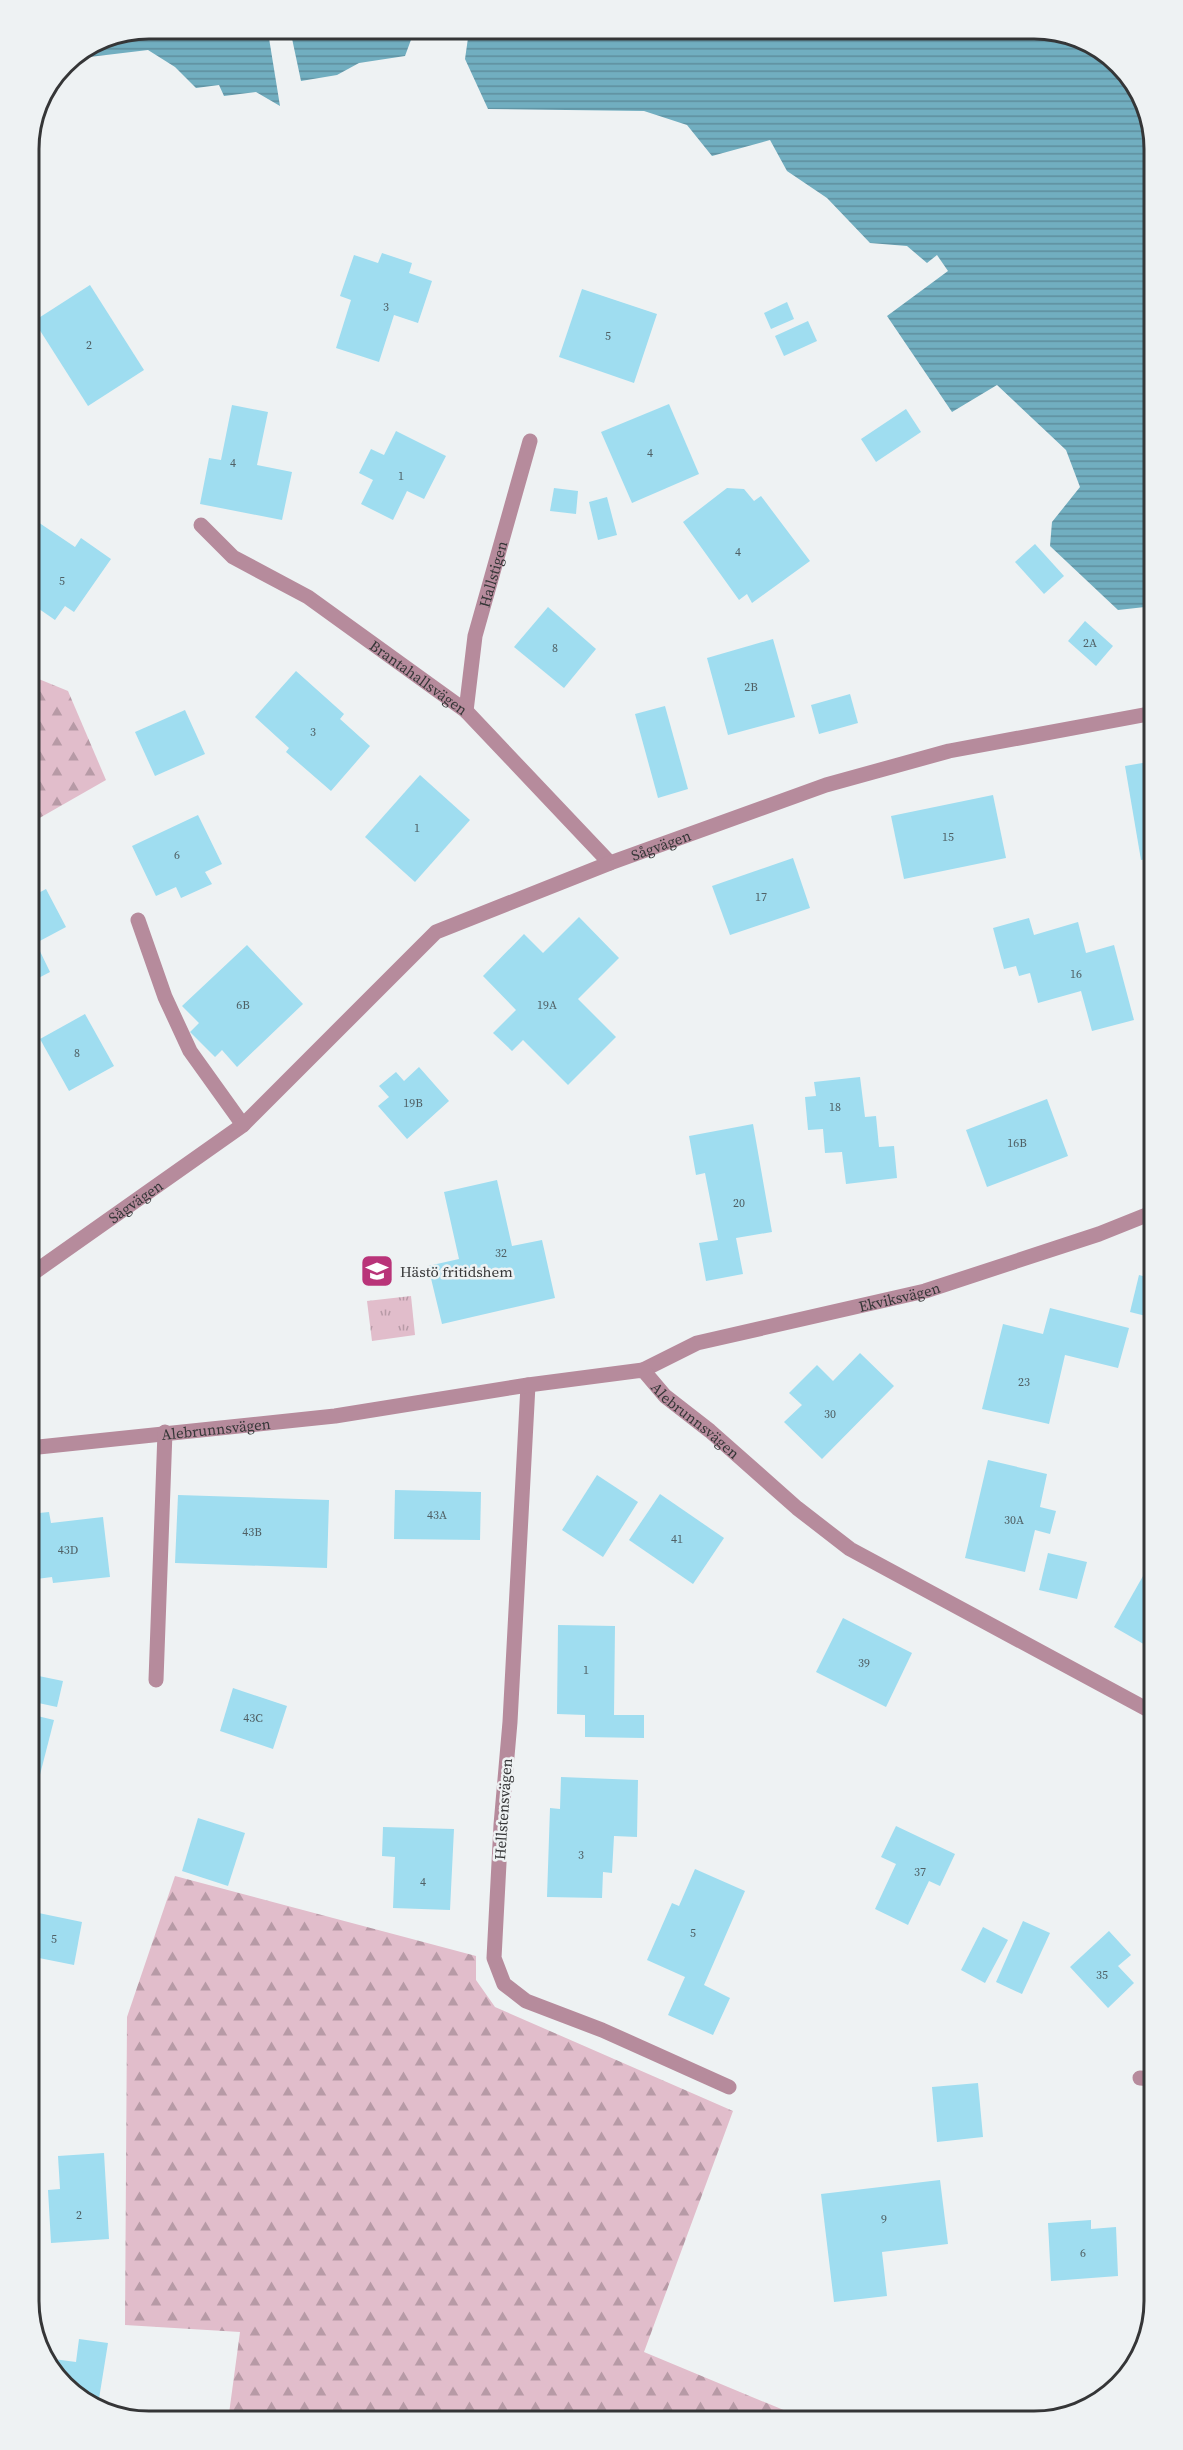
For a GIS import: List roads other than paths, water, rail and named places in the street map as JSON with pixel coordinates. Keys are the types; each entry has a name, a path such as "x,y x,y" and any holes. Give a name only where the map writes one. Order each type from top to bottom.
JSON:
{"street":[{"name":"Hallstigen","path":"466,711 475,636 530,441"},
{"name":"Brantahallsvägen","path":"201,525 233,556 308,597 466,711 610,863"},
{"name":"Sågvägen","path":"39,1269 243,1125 436,932 610,863 826,785 949,751 1144,715"},
{"path":"138,920 165,997 190,1051 243,1125"},
{"name":"Ekviksvägen","path":"643,1370 697,1343 926,1291 1099,1234 1144,1216"},
{"name":"Alebrunnsvägen","path":"39,1447 335,1416 528,1385 643,1370 665,1396 710,1431 797,1508 850,1549 1144,1707"},
{"name":"Hellstensvägen","path":"528,1385 510,1722 501,1825 494,1958 504,1984 526,2001 602,2030 729,2087"},
{"path":"156,1680 165,1432"}],"water":[{"path":"269,39 280,106 256,92 224,96 219,85 196,88 175,67 148,50 90,57 107,47 135,40"},
{"path":"292,39 411,39 405,56 359,63 337,75 301,81"},
{"path":"468,39 1041,39 1069,45 1101,62 1121,82 1136,107 1144,142 1144,607 1118,610 1050,546 1052,522 1080,487 1066,450 997,385 952,412 887,316 948,271 937,255 927,263 907,246 870,243 827,198 787,171 770,140 712,156 687,125 644,111 488,109 465,59"}],"place":[{"name":"Hästö fritidshem","path":"377,1271"}]}
